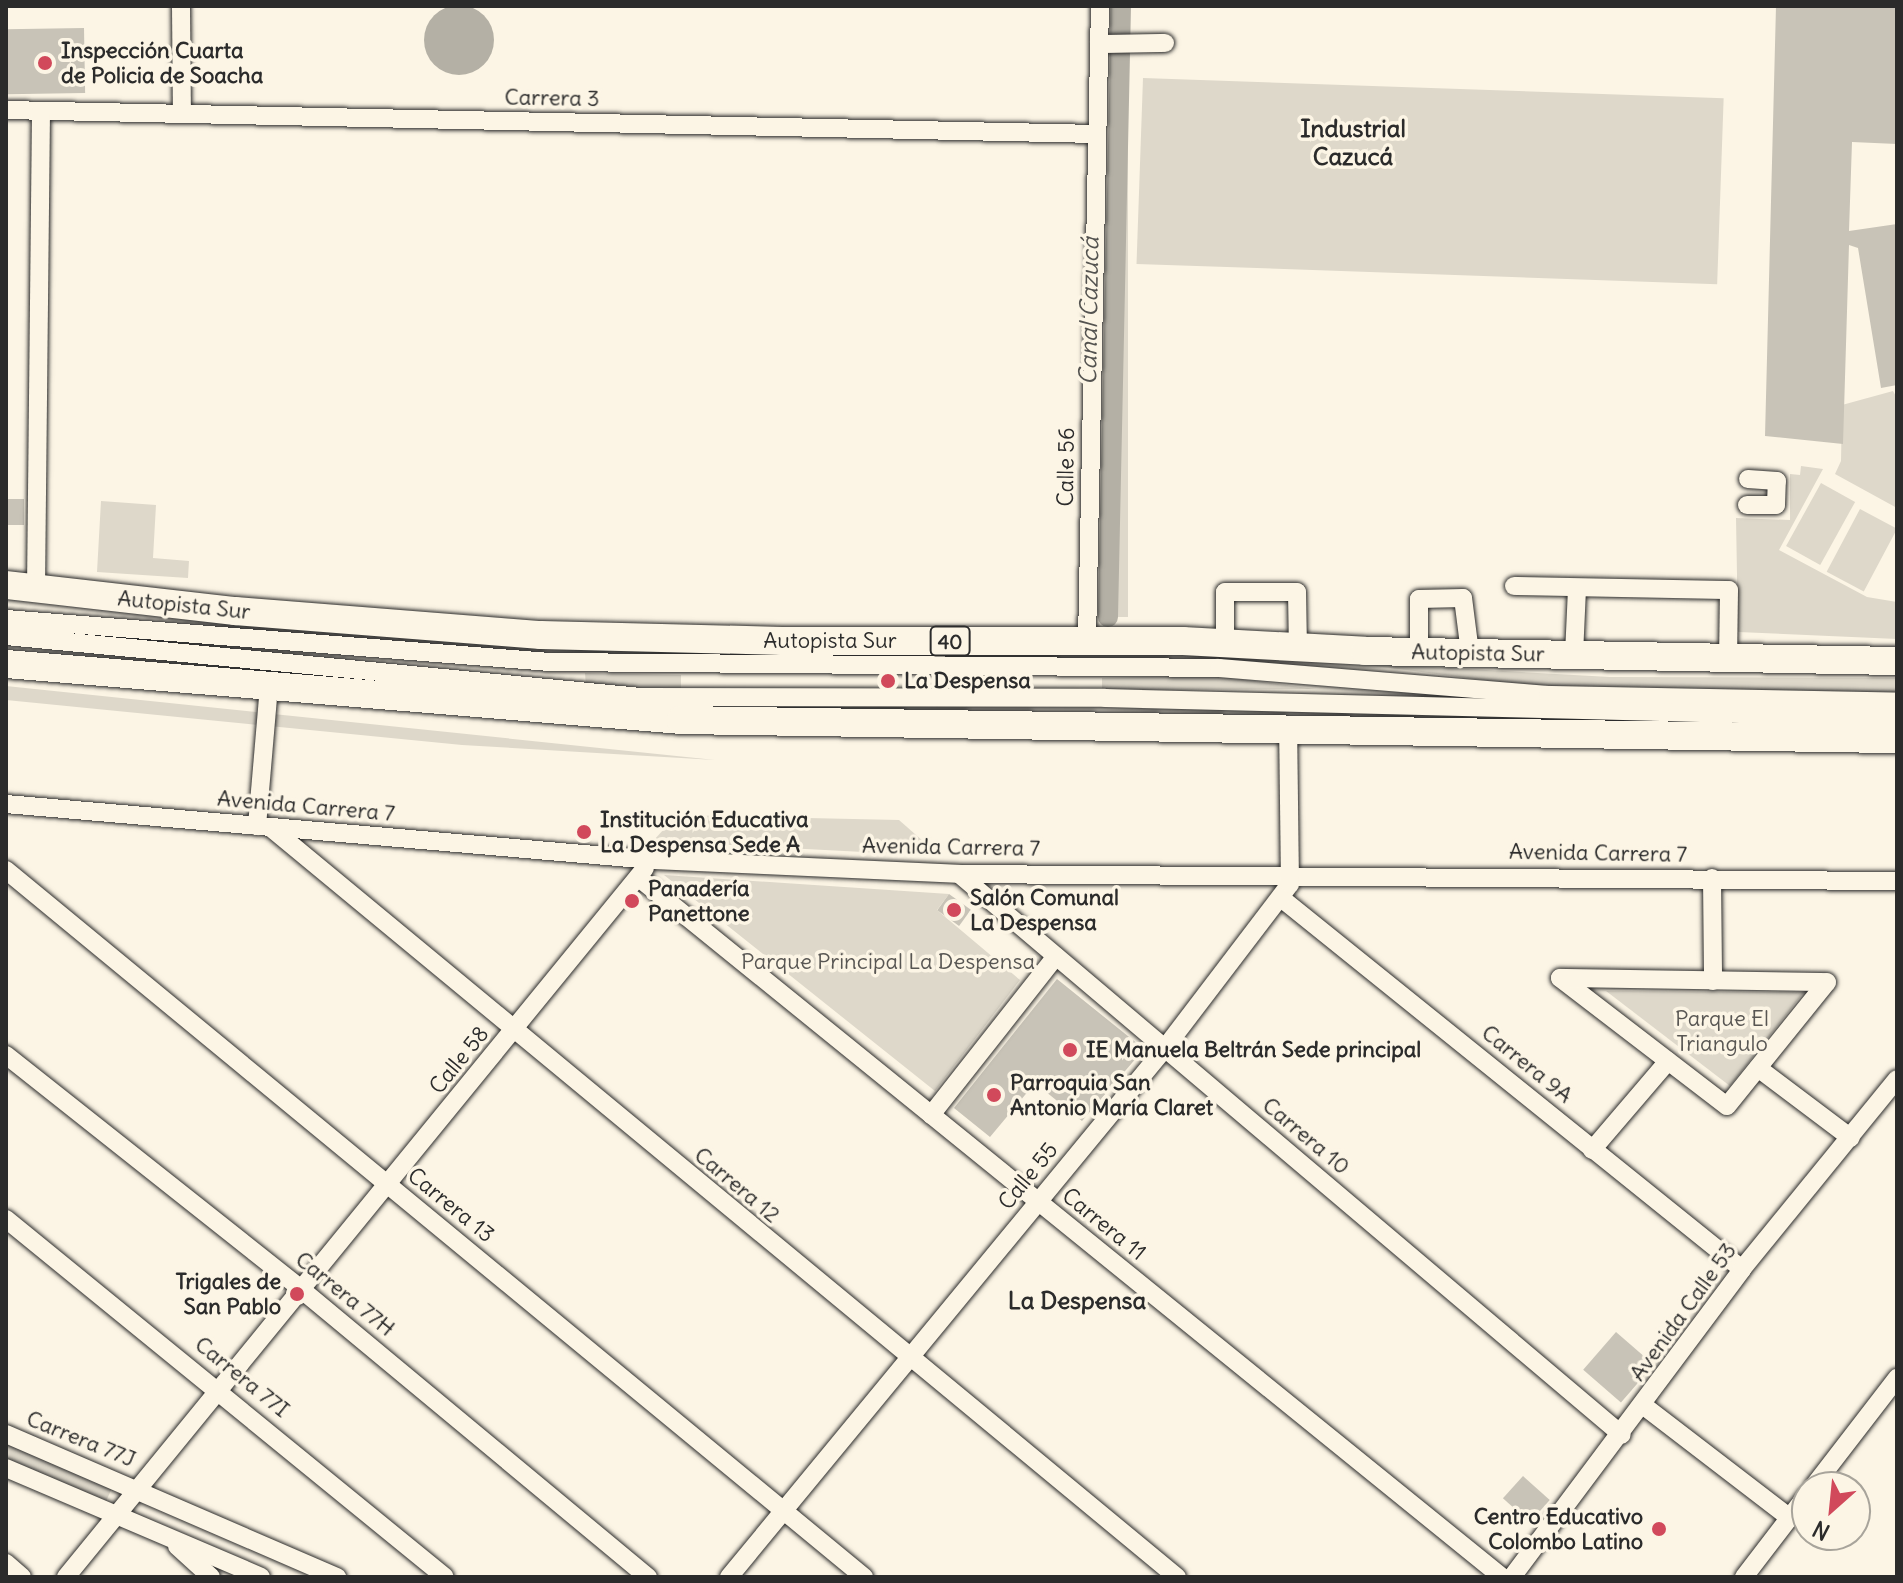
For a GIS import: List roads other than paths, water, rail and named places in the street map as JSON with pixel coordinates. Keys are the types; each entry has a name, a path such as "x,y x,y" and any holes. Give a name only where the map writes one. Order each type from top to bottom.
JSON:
{"highway":[{"name":"Autopista Sur","path":"6,585 541,635 1225,643 1419,652 1897,661"},
{"path":"6,664 681,720 1897,739"}],"street":[{"path":"181,6 182,114"},
{"name":"Calle 56","path":"1087,641 1097,134 1112,43 1100,6"},
{"path":"1112,43 1165,43"},
{"name":"Carrera 3","path":"6,110 1097,134"},
{"path":"36,589 41,111"},
{"path":"1747,505 1776,505 1777,481 1748,479"},
{"path":"1514,586 1729,590 1728,658"},
{"path":"1574,655 1577,588"},
{"path":"1225,643 1225,592 1297,592 1298,647"},
{"path":"1419,652 1419,599 1463,598 1470,653"},
{"path":"6,619 550,662 1219,668 1548,695 1897,702"},
{"path":"6,636 641,697 1105,698 1897,718"},
{"path":"263,826 269,686"},
{"name":"Calle 55","path":"729,1577 1165,1048 1281,898 1290,872 1288,729"},
{"name":"Avenida Carrera 7","path":"6,804 652,860 959,874 1290,872 1897,881"},
{"name":"Carrera 12","path":"263,826 1177,1577"},
{"name":"Calle 58","path":"66,1577 652,860"},
{"name":"Carrera 13","path":"6,870 864,1577"},
{"name":"Carrera 10","path":"959,874 1622,1435"},
{"name":"Carrera 11","path":"639,878 1502,1577"},
{"path":"1712,878 1713,981"},
{"name":"Carrera 9A","path":"1281,898 1742,1269"},
{"path":"931,1115 1056,956"},
{"path":"1560,978 1713,981 1827,982 1727,1106 1560,978"},
{"name":"Carrera 77H","path":"6,1055 302,1290 648,1577"},
{"path":"1592,1150 1668,1061"},
{"path":"1758,1068 1851,1138"},
{"name":"Avenida Calle 53","path":"1512,1577 1644,1406 1742,1269 1897,1079"},
{"name":"Carrera 77I","path":"6,1219 220,1389 445,1577"},
{"path":"1825,1471 1897,1378"},
{"path":"1644,1406 1790,1518 1744,1577"},
{"name":"Carrera 77J","path":"6,1434 138,1488"},
{"path":"6,1468 261,1577"},
{"path":"138,1488 337,1577"},
{"path":"166,1536 211,1577"},
{"path":"6,1563 22,1577"}],"waterway":[{"name":"Canal Cazucá","path":"1108,617 1121,6"}],"place":[{"name":"Inspección Cuarta de Policia de Soacha","path":"45,63"},
{"name":"La Despensa","path":"888,681"},
{"name":"Institución Educativa La Despensa Sede A","path":"584,832"},
{"name":"Panadería Panettone","path":"632,901"},
{"name":"Salón Comunal La Despensa","path":"954,910"},
{"name":"IE Manuela Beltrán Sede principal","path":"1070,1050"},
{"name":"Parroquia San Antonio María Claret","path":"994,1095"},
{"name":"Trigales de San Pablo","path":"297,1294"},
{"name":"Centro Educativo Colombo Latino","path":"1659,1529"}],"district":[{"name":"Industrial Cazucá","path":"1353,143"},
{"name":"La Despensa","path":"1077,1301"}],"park label":[{"name":"Parque Principal La Despensa","path":"888,962"},
{"name":"Parque El Triangulo","path":"1722,1030"}]}
